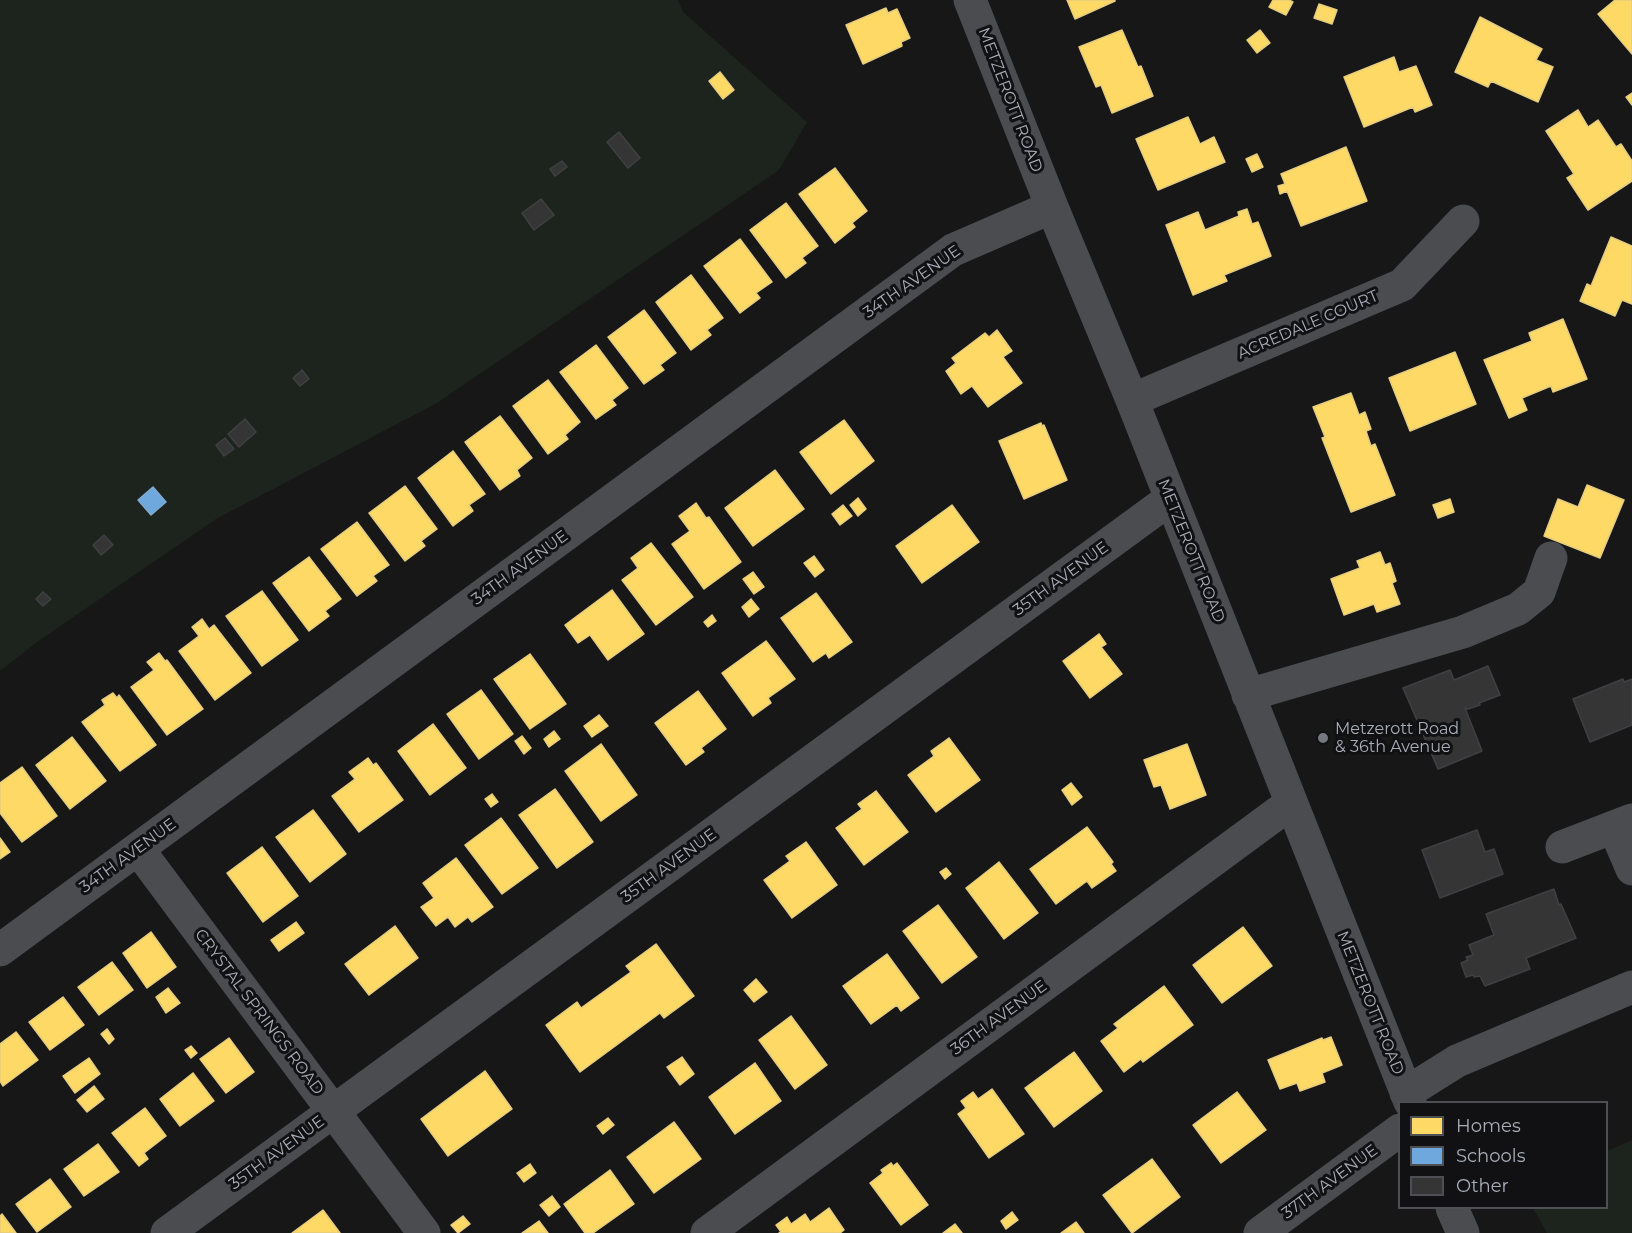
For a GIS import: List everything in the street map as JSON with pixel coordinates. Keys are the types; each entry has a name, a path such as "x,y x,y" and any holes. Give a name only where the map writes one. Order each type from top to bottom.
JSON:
{"street":[{"name":"METZEROTT ROAD","path":"970,0 1132,400 1408,1098"},
{"name":"34TH AVENUE","path":"0,950 953,250 1052,207"},
{"name":"ACREDALE COURT","path":"1132,400 1402,285 1463,221"},
{"name":"35TH AVENUE","path":"167,1233 1170,499"},
{"path":"1248,695 1463,632 1518,609 1539,592 1551,558"},
{"name":"36TH AVENUE","path":"707,1233 1291,803"},
{"path":"1562,847 1623,823 1632,869"},
{"name":"CRYSTAL SPRINGS ROAD","path":"138,849 424,1233"},
{"path":"1408,1098 1457,1061 1632,987"},
{"name":"37TH AVENUE","path":"1260,1233 1398,1131"},
{"path":"1452,1209 1462,1233"}],"shaded area":[{"path":"0,0 678,0 683,12 807,122 779,170 437,403 216,519 37,642 0,671"},
{"path":"1632,1140 1632,1233 1547,1233 1534,1209 1608,1209 1608,1151"}],"building: Homes":[{"path":"1067,0 1115,0 1115,1 1075,19"},
{"path":"1273,0 1293,2 1286,15 1269,7"},
{"path":"1615,0 1632,0 1632,54 1598,14"},
{"path":"1319,4 1337,10 1332,24 1314,18"},
{"path":"886,8 888,13 897,9 910,38 901,42 902,46 863,64 846,25"},
{"path":"1480,17 1542,49 1536,60 1553,67 1538,102 1491,81 1488,87 1455,72"},
{"path":"1122,30 1138,67 1141,66 1153,96 1112,113 1101,85 1096,87 1079,47"},
{"path":"1260,30 1270,43 1257,53 1247,40"},
{"path":"1394,57 1399,72 1416,66 1432,105 1415,112 1413,107 1364,127 1344,77"},
{"path":"720,72 734,90 723,99 709,81"},
{"path":"1632,93 1632,105 1626,97"},
{"path":"1578,110 1588,127 1598,120 1616,147 1621,144 1632,161 1632,181 1588,210 1567,178 1574,174 1546,131"},
{"path":"1188,117 1200,144 1214,137 1225,162 1158,190 1136,139"},
{"path":"1346,147 1367,201 1301,226 1287,191 1280,194 1278,186 1285,184 1281,174"},
{"path":"1257,154 1263,167 1252,172 1246,159"},
{"path":"835,168 867,211 852,223 855,227 835,243 799,194"},
{"path":"786,203 818,246 802,258 806,263 786,278 750,230"},
{"path":"1247,209 1252,224 1258,222 1271,256 1224,275 1227,281 1193,295 1166,225 1198,212 1205,230 1239,216 1238,212"},
{"path":"1611,237 1632,246 1632,304 1622,300 1615,316 1580,301 1587,284 1591,286"},
{"path":"740,239 772,282 756,293 760,298 740,313 704,266"},
{"path":"691,275 723,318 707,330 711,335 691,350 656,302"},
{"path":"644,310 676,353 660,365 664,370 644,384 608,337"},
{"path":"1563,319 1587,379 1553,392 1551,386 1522,398 1527,410 1509,418 1484,360 1532,341 1529,333"},
{"path":"997,330 1012,351 1003,357 1022,383 988,407 972,386 961,394 946,371 956,363 952,358 985,333 989,337"},
{"path":"596,345 628,388 612,400 616,405 596,419 560,372"},
{"path":"1455,352 1476,404 1410,431 1389,378"},
{"path":"548,380 580,422 565,435 568,439 548,454 513,406"},
{"path":"1351,393 1359,415 1365,412 1371,429 1366,431 1371,446 1375,444 1395,495 1351,512 1322,438 1325,437 1313,407"},
{"path":"500,416 532,458 517,470 520,476 500,490 465,442"},
{"path":"844,420 874,461 831,494 800,452"},
{"path":"1041,423 1042,426 1044,425 1067,480 1024,499 999,441"},
{"path":"453,451 485,494 469,505 473,511 453,526 418,478"},
{"path":"775,470 804,509 753,546 725,508"},
{"path":"1587,485 1624,500 1600,558 1544,536 1558,499 1578,507"},
{"path":"405,486 437,529 421,541 425,546 405,561 369,513"},
{"path":"858,498 866,509 858,516 850,505"},
{"path":"1450,499 1454,512 1438,518 1433,505"},
{"path":"696,503 706,518 709,517 741,562 704,589 672,544 690,531 679,516"},
{"path":"843,505 852,516 840,525 832,514"},
{"path":"952,505 979,542 922,583 896,546"},
{"path":"357,522 389,565 373,576 377,581 357,596 321,549"},
{"path":"651,543 693,597 656,625 622,580 638,568 631,558"},
{"path":"1380,552 1385,565 1390,563 1396,581 1392,583 1400,604 1377,612 1374,604 1344,615 1331,579 1360,568 1357,561"},
{"path":"814,556 824,570 815,577 804,563"},
{"path":"309,557 341,599 325,611 329,616 309,631 273,583"},
{"path":"753,572 764,587 754,594 743,579"},
{"path":"612,590 644,634 608,660 590,635 578,643 565,625"},
{"path":"262,591 298,640 262,666 226,616"},
{"path":"816,593 852,642 829,658 826,653 813,662 781,618"},
{"path":"751,599 759,609 749,617 742,607"},
{"path":"712,615 716,621 708,627 704,622"},
{"path":"202,619 209,629 214,625 251,673 215,700 179,651 199,636 192,627"},
{"path":"1099,634 1106,644 1101,647 1122,674 1090,698 1063,661"},
{"path":"766,641 795,679 768,698 771,703 753,716 722,673"},
{"path":"159,653 165,661 167,660 203,709 167,735 131,687 154,670 147,662"},
{"path":"530,654 566,704 530,729 494,679"},
{"path":"481,690 513,734 479,759 447,714"},
{"path":"698,691 726,729 701,748 704,752 686,765 655,723"},
{"path":"113,693 117,698 119,695 156,745 120,771 82,722 105,705 102,700"},
{"path":"599,715 608,726 592,737 584,726"},
{"path":"433,724 466,768 430,795 398,751"},
{"path":"554,731 560,739 549,747 544,739"},
{"path":"522,736 531,748 524,754 515,741"},
{"path":"72,737 106,781 70,809 36,765"},
{"path":"949,738 980,780 936,812 908,775 934,756 931,751"},
{"path":"601,744 637,795 601,821 565,771"},
{"path":"1187,744 1206,795 1170,809 1161,785 1154,787 1144,760"},
{"path":"368,758 373,765 376,763 403,800 359,832 332,796 355,779 349,772"},
{"path":"22,767 57,816 22,842 0,813 0,783"},
{"path":"1071,783 1082,797 1072,805 1062,790"},
{"path":"555,789 593,842 557,868 519,815"},
{"path":"876,791 908,832 864,865 836,828 862,809 858,804"},
{"path":"492,794 498,802 491,807 485,799"},
{"path":"313,810 346,854 310,882 276,837"},
{"path":"501,818 538,868 502,894 465,845"},
{"path":"1087,827 1113,862 1111,864 1116,871 1092,888 1087,881 1056,904 1030,869"},
{"path":"0,838 10,852 0,859"},
{"path":"806,842 837,885 792,918 764,880 790,861 786,856"},
{"path":"262,847 298,896 263,922 227,873"},
{"path":"456,858 493,907 472,922 468,917 455,927 448,917 436,926 421,907 434,898 423,883"},
{"path":"999,862 1038,913 1004,939 966,888"},
{"path":"946,868 951,874 945,879 940,872"},
{"path":"938,905 977,957 942,983 903,931"},
{"path":"296,922 304,933 279,951 271,940"},
{"path":"395,926 418,958 369,995 345,964"},
{"path":"1243,927 1272,966 1222,1003 1193,965"},
{"path":"151,932 176,967 147,988 123,953"},
{"path":"656,944 694,996 664,1018 660,1013 580,1072 546,1025 577,1002 581,1008 631,972 626,966"},
{"path":"887,954 919,998 901,1011 897,1005 871,1024 843,986"},
{"path":"112,962 133,990 99,1015 78,987"},
{"path":"756,979 767,992 754,1002 744,990"},
{"path":"1164,986 1193,1025 1143,1062 1141,1059 1124,1072 1101,1041 1118,1028 1114,1024"},
{"path":"168,988 180,1003 166,1013 156,997"},
{"path":"63,997 84,1025 50,1050 29,1022"},
{"path":"791,1016 827,1065 795,1089 759,1040"},
{"path":"107,1029 114,1039 109,1044 101,1034"},
{"path":"16,1032 38,1060 3,1086 0,1081 0,1044"},
{"path":"1331,1037 1342,1065 1322,1073 1325,1082 1300,1091 1297,1083 1280,1089 1268,1060 1322,1038 1323,1040"},
{"path":"229,1038 254,1072 226,1093 200,1059"},
{"path":"191,1046 197,1053 191,1058 185,1050"},
{"path":"1074,1052 1102,1091 1054,1127 1025,1088"},
{"path":"682,1057 694,1074 680,1085 667,1067"},
{"path":"89,1058 100,1074 75,1093 63,1076"},
{"path":"755,1063 781,1101 735,1134 709,1097"},
{"path":"485,1071 512,1109 448,1156 421,1119"},
{"path":"193,1073 214,1101 180,1126 160,1099"},
{"path":"94,1086 104,1099 87,1112 77,1100"},
{"path":"992,1089 1024,1134 989,1158 958,1114 966,1108 961,1101 973,1092 978,1099"},
{"path":"1237,1092 1266,1130 1221,1163 1193,1125"},
{"path":"145,1108 166,1136 144,1153 148,1159 139,1166 112,1133"},
{"path":"608,1118 614,1125 603,1134 597,1126"},
{"path":"674,1122 701,1159 654,1193 627,1157"},
{"path":"98,1144 119,1172 84,1196 64,1169"},
{"path":"1152,1159 1180,1197 1132,1233 1103,1195"},
{"path":"891,1163 893,1166 897,1163 928,1205 901,1225 870,1183 883,1173 881,1170"},
{"path":"530,1164 536,1173 524,1182 517,1173"},
{"path":"610,1170 634,1204 593,1233 585,1233 564,1204"},
{"path":"50,1179 71,1207 37,1232 16,1204"},
{"path":"552,1196 560,1207 549,1216 540,1205"},
{"path":"829,1208 844,1230 840,1233 779,1233 781,1232 776,1225 787,1217 791,1224 805,1214 810,1222"},
{"path":"323,1210 340,1233 292,1233"},
{"path":"1012,1212 1018,1220 1006,1229 1001,1221"},
{"path":"2,1214 16,1233 0,1233"},
{"path":"463,1216 470,1224 458,1233 451,1225"},
{"path":"539,1221 548,1233 522,1233"},
{"path":"1076,1222 1084,1233 1061,1233"},
{"path":"955,1224 962,1233 943,1233"}],"building: Schools":[{"path":"153,487 166,502 151,515 138,500"}],"building: Other":[{"path":"619,132 640,158 628,168 607,142"},
{"path":"562,161 567,167 555,176 550,169"},
{"path":"541,199 554,215 534,230 522,213"},
{"path":"302,370 309,379 300,386 293,378"},
{"path":"245,419 256,432 239,447 228,434"},
{"path":"225,438 234,449 224,456 216,445"},
{"path":"104,535 113,545 101,555 93,545"},
{"path":"43,592 51,599 43,606 36,599"},
{"path":"1488,666 1500,695 1479,703 1480,705 1465,708 1482,751 1438,769 1403,688 1450,670 1454,680"},
{"path":"1623,679 1624,682 1632,679 1632,725 1590,742 1573,699"},
{"path":"1477,830 1485,852 1494,849 1503,874 1440,898 1422,850"},
{"path":"1554,889 1559,905 1561,904 1576,938 1526,958 1530,969 1485,986 1480,976 1466,977 1461,963 1468,960 1466,957 1473,955 1469,945 1494,935 1486,914"}],"place":[{"name":"Metzerott Road & 36th Avenue","path":"1323,738"}]}
